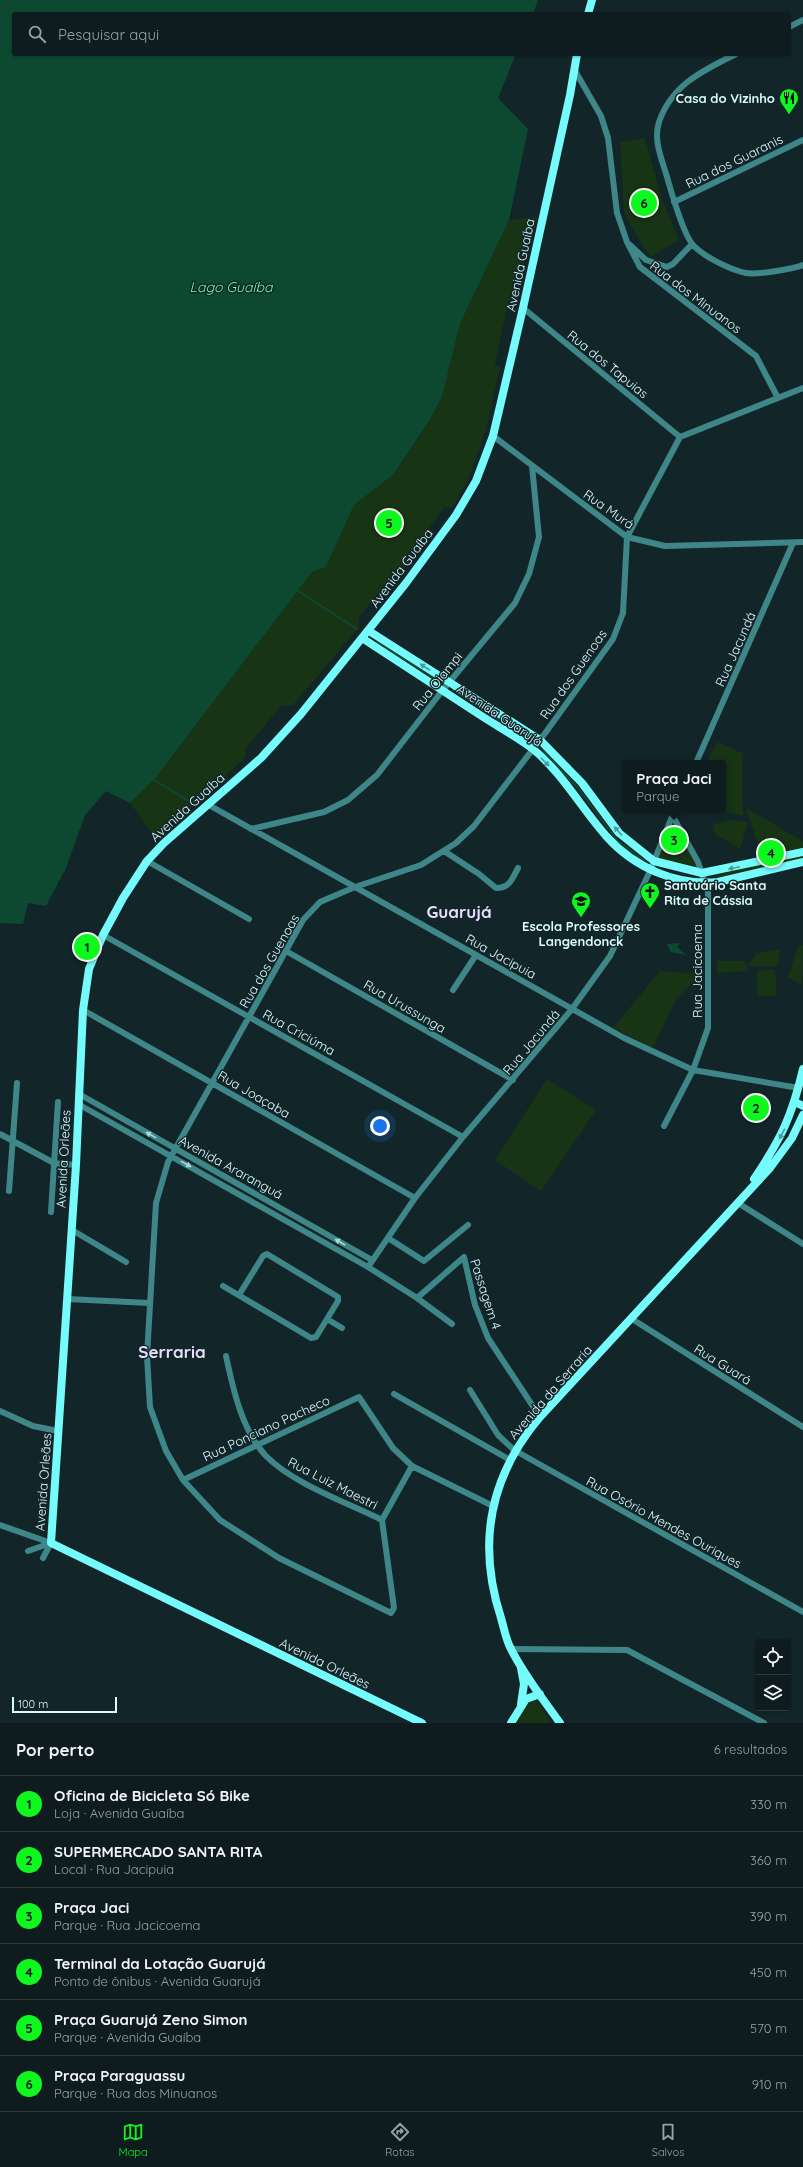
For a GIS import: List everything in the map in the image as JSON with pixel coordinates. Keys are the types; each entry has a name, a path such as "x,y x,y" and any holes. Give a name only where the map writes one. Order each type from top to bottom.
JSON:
{"street":[{"path":"589,12 592,0"},
{"path":"791,26 803,20"},
{"name":"Avenida Guaíba","path":"82,1010 89,969 103,935 123,898 147,861 164,843 207,804 261,758 301,714 369,631 456,515 476,481 493,436 523,308 577,56"},
{"path":"732,56 694,76 679,89 659,121 656,138 674,202 692,244 712,260 747,273 794,269 803,265"},
{"name":"Rua dos Minuanos","path":"574,69 601,116 608,138 617,213 627,242 640,267 756,356 778,398"},
{"name":"Rua dos Guaranis","path":"674,202 803,140"},
{"path":"627,242 646,260 668,267 673,264 692,244"},
{"name":"Rua dos Tapuias","path":"523,308 680,437"},
{"path":"680,437 803,388"},
{"name":"Rua Murá","path":"493,436 627,537 665,546 803,542"},
{"name":"Rua dos Guenoas","path":"382,1520 394,1608 393,1612 388,1613 279,1558 220,1520 183,1480 166,1451 150,1407 147,1356 156,1203 174,1148 303,920 320,902 355,887 421,865 456,843 474,826 533,750 613,639 623,613 627,537 680,437"},
{"name":"Rua Oiampi","path":"251,829 324,812 348,800 377,775 442,691 515,602 529,574 539,537 532,466"},
{"name":"Rua Jacundá","path":"697,760 793,543"},
{"name":"Avenida Guarujá","path":"369,631 540,740 582,783 619,833 654,861 702,873 766,862 803,852"},
{"name":"Avenida Guarujá","path":"362,638 533,750 570,787 606,836 617,848 650,871 674,878 705,883 718,882 803,862"},
{"name":"Rua Jacipuia","path":"207,804 624,1038 693,1070 799,1088"},
{"name":"Rua Jacundá","path":"368,1267 415,1198 463,1138 572,1009 610,956 650,871 674,812"},
{"name":"Rua Jacicoema","path":"664,1126 693,1070 708,1028 708,900 702,873 672,816"},
{"path":"444,850 479,874 496,888 505,888 510,884 518,868"},
{"path":"147,861 249,919"},
{"name":"Rua Criciúma","path":"103,935 463,1138"},
{"name":"Rua Urussunga","path":"286,951 513,1080"},
{"path":"454,990 476,955"},
{"name":"Rua Joaçaba","path":"82,1010 415,1198"},
{"name":"Avenida Orleães","path":"82,1010 76,1165 50,1543 422,1723"},
{"name":"Avenida da Serraria","path":"738,1203 783,1133 795,1102 803,1070"},
{"path":"9,1191 18,1083"},
{"name":"Avenida Araranguá","path":"79,1094 372,1260"},
{"path":"51,1212 58,1102"},
{"path":"795,1102 803,1106"},
{"name":"Avenida Araranguá","path":"78,1104 368,1267"},
{"name":"Avenida da Serraria","path":"560,1723 511,1649 492,1591 488,1552 493,1506 510,1460 514,1450 540,1417 770,1168 792,1138 803,1115"},
{"path":"0,1134 54,1163 76,1165"},
{"path":"256,1203 260,1196"},
{"path":"738,1203 803,1244"},
{"path":"304,1230 307,1223"},
{"path":"388,1238 424,1261 468,1225"},
{"path":"72,1230 126,1262"},
{"path":"223,1286 313,1339 328,1319 338,1301 338,1297 267,1254 263,1256 239,1295"},
{"name":"Passagem 4","path":"417,1298 464,1257 475,1305 488,1338 540,1417"},
{"path":"368,1267 417,1298 452,1324"},
{"path":"67,1299 150,1303"},
{"path":"328,1319 342,1328"},
{"name":"Rua Guará","path":"632,1319 803,1428"},
{"name":"Rua Luiz Maestri","path":"226,1356 232,1382 246,1424 265,1454 284,1470 307,1484 382,1520"},
{"name":"Rua Osório Mendes Ouriques","path":"470,1390 498,1435 514,1450 803,1612"},
{"path":"394,1394 510,1460"},
{"name":"Rua Ponciano Pacheco","path":"183,1480 359,1397 393,1448 412,1466"},
{"path":"0,1411 33,1426 58,1431"},
{"path":"382,1520 412,1466 493,1506"},
{"path":"0,1525 32,1538 50,1543"},
{"path":"28,1551 50,1543"},
{"path":"43,1558 50,1543"},
{"path":"511,1649 627,1650 764,1723"},
{"path":"521,1665 524,1684 521,1704"},
{"path":"511,1723 521,1704 526,1698 540,1694"}],"shaded area":[{"path":"645,138 661,196 679,240 650,257 629,223 624,211 620,142"},
{"path":"536,217 515,299 508,301 495,365 500,367 485,433 468,480 452,508 444,507 421,539 422,546 399,576 392,576 359,617 359,627 293,705 281,706 246,748 246,757 156,838 130,803 154,780 312,572 326,567 354,505 393,475 429,421 442,397 460,324 509,220"},
{"path":"718,742 742,753 743,816 726,811 726,760 707,760"},
{"path":"746,808 803,841 803,850 763,860"},
{"path":"730,820 748,822 740,849 715,834 713,825"},
{"path":"672,821 697,867 659,859"},
{"path":"803,854 803,859 717,879 716,875"},
{"path":"803,945 802,985 788,977 798,946"},
{"path":"781,949 777,966 747,966 757,953"},
{"path":"717,961 744,961 748,971 717,973"},
{"path":"775,970 777,996 757,996 757,972"},
{"path":"660,971 701,974 676,999 653,1048 613,1028"},
{"path":"547,1079 596,1110 541,1191 495,1160"},
{"path":"535,1700 552,1723 516,1723 527,1702"}],"water":[{"name":"Lago Guaíba","path":"0,0 538,0 534,12 12,12 12,56 515,56 498,98 528,129 509,220 460,324 442,397 429,421 393,475 354,505 326,567 312,572 154,780 130,803 106,791 85,815 66,868 46,906 28,903 23,924 0,923"},
{"path":"680,943 677,947 686,955 671,952 667,944"}],"waterway":[{"path":"298,591 357,629"},
{"path":"377,642 442,683"},
{"path":"453,690 531,741"},
{"path":"543,750 576,786 618,841 645,861"},
{"path":"154,780 194,804"}],"place":[{"name":"Casa do Vizinho","path":"789,115"},
{"name":"Praça Paraguassu","path":"644,203"},
{"name":"Praça Guarujá Zeno Simon","path":"389,523"},
{"name":"Praça Jaci","path":"674,840"},
{"name":"Terminal da Lotação Guarujá","path":"771,853"},
{"name":"Santuário Santa Rita de Cássia","path":"650,909"},
{"name":"Escola Professores Langendonck","path":"581,918"},
{"name":"Oficina de Bicicleta Só Bike","path":"87,947"},
{"name":"SUPERMERCADO SANTA RITA","path":"756,1108"}],"district":[{"name":"Guarujá","path":"459,911"},
{"name":"Serraria","path":"172,1351"}]}
